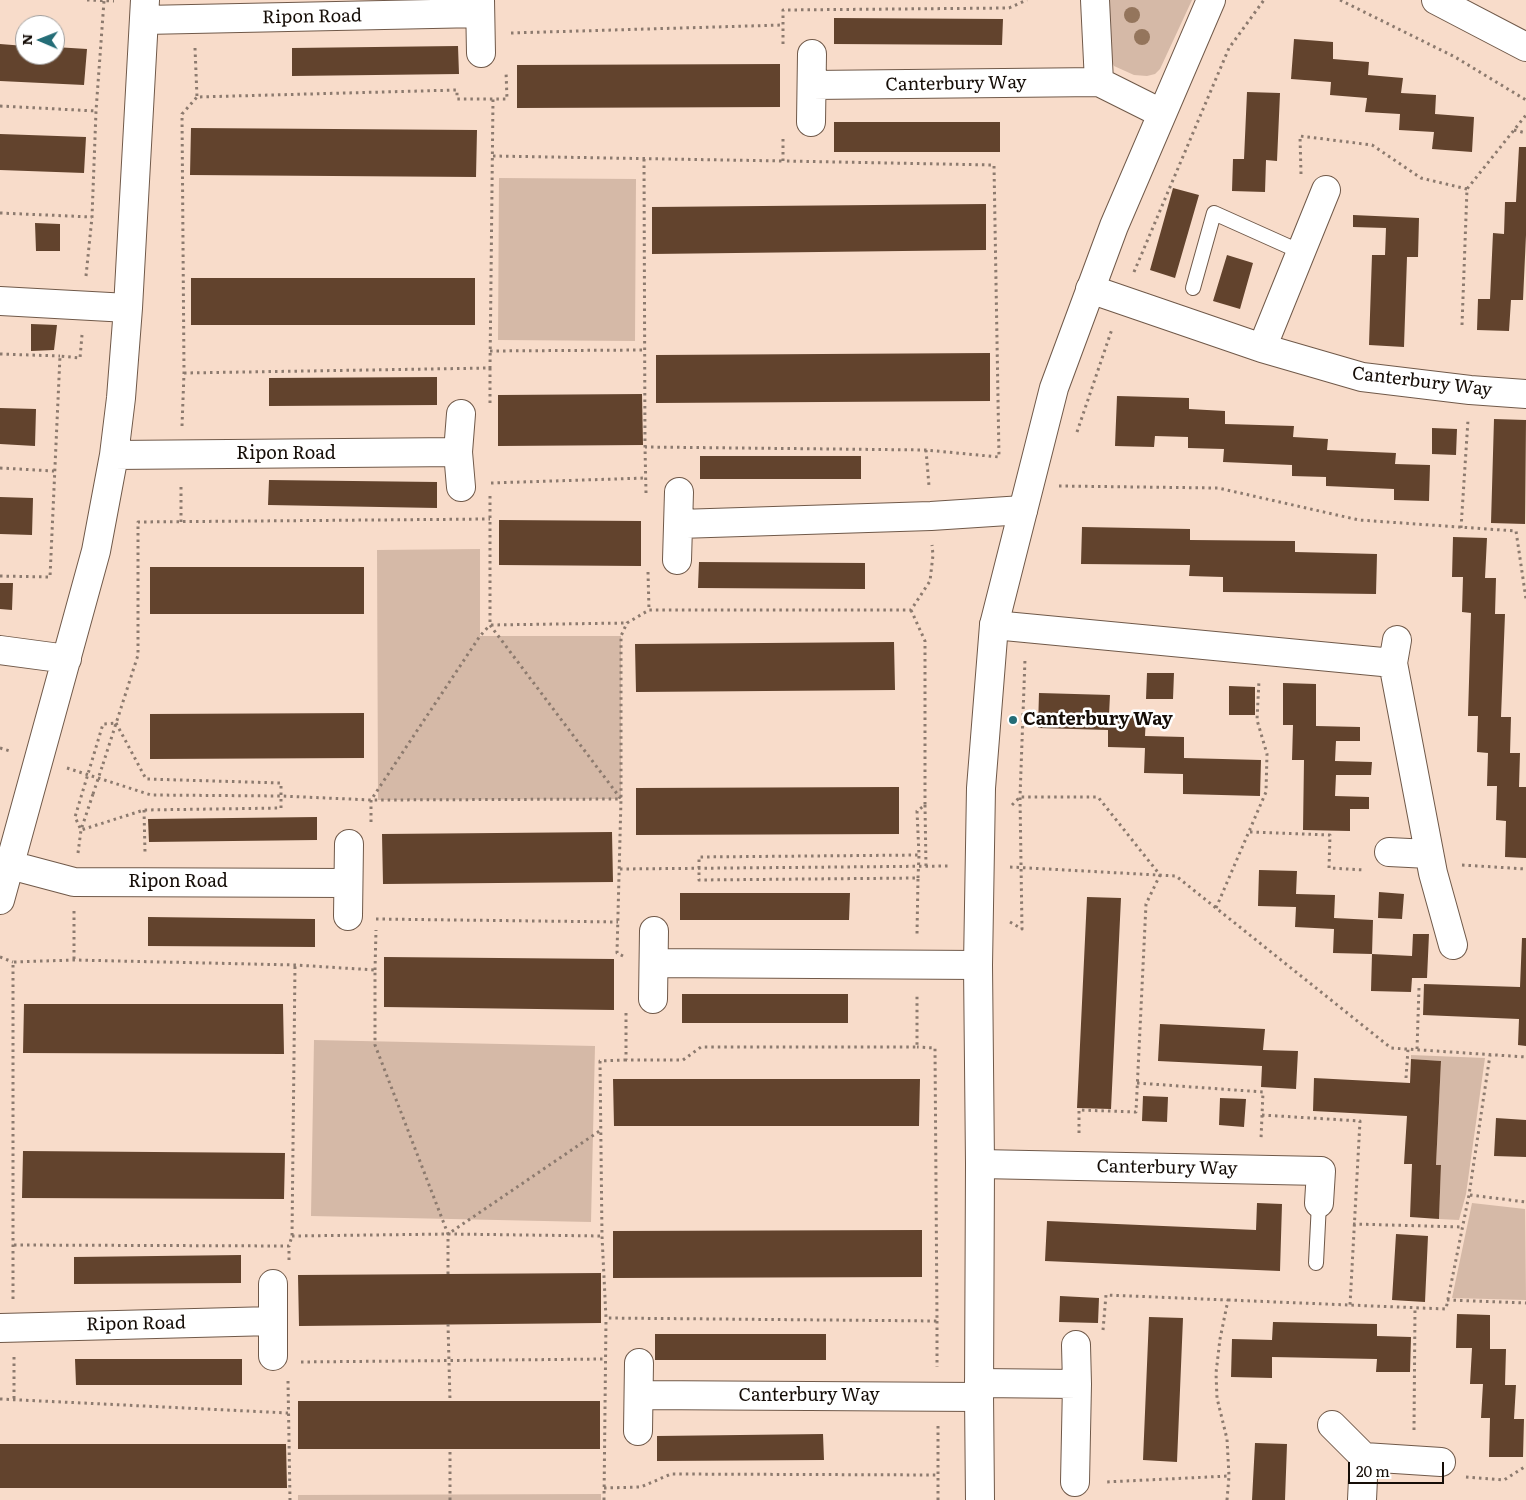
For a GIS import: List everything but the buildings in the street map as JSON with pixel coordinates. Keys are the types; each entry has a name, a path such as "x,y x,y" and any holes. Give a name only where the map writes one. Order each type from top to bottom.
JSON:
{"street":[{"path":"1094,0 1099,82"},
{"path":"980,1500 978,965 981,788 994,625 1054,388 1114,226 1211,0"},
{"path":"1436,0 1526,47"},
{"name":"Ripon Road","path":"0,900 96,551 114,455 121,398 128,308 145,10 194,19 480,7 481,53"},
{"path":"811,122 812,54"},
{"name":"Canterbury Way","path":"812,86 1099,82 1161,113"},
{"path":"1262,348 1326,190"},
{"name":"Canterbury Way","path":"1090,289 1262,348 1362,377 1470,390 1526,394"},
{"path":"0,301 128,308"},
{"path":"461,414 458,452 461,487"},
{"name":"Ripon Road","path":"114,455 458,452"},
{"path":"677,560 678,492"},
{"path":"678,524 931,516 1023,510"},
{"path":"994,625 1262,650 1395,651 1430,858 1453,945"},
{"path":"0,650 67,658"},
{"path":"348,916 349,844"},
{"path":"1389,852 1430,858"},
{"name":"Ripon Road","path":"10,865 74,882 347,883"},
{"path":"653,999 654,931"},
{"path":"654,963 978,965"},
{"name":"Canterbury Way","path":"980,1164 1321,1171 1318,1203"},
{"path":"273,1284 273,1321 285,1359"},
{"name":"Ripon Road","path":"7,1328 273,1321"},
{"path":"1075,1482 1076,1345"},
{"path":"638,1431 639,1363"},
{"name":"Canterbury Way","path":"639,1395 979,1390 1077,1384"},
{"path":"1332,1426 1364,1457 1441,1462"},
{"path":"1362,1500 1364,1457"}],"lane":[{"path":"1193,288 1214,213 1300,252"},
{"path":"1316,1263 1318,1203"}],"path":[{"path":"783,45 783,10 1009,8 1027,0"},
{"path":"1074,439 1122,301 1229,48 1264,0"},
{"path":"1340,0 1455,58 1526,100"},
{"path":"181,522 184,373 182,114 197,97 194,19"},
{"path":"506,33 783,25"},
{"path":"197,97 457,90 457,99 507,99 506,71"},
{"path":"184,373 490,368 493,99"},
{"path":"0,106 96,112"},
{"path":"1462,325 1467,189 1526,115"},
{"path":"1514,130 1526,133"},
{"path":"783,161 784,132"},
{"path":"1301,176 1300,136 1372,145 1421,178 1467,189"},
{"path":"493,156 994,165 999,457 926,450 645,447"},
{"path":"644,159 646,496"},
{"path":"0,214 92,217"},
{"path":"490,352 645,350"},
{"path":"0,354 60,356"},
{"path":"1461,528 1470,390"},
{"path":"911,610 930,581 933,555 926,450"},
{"path":"0,468 54,471"},
{"path":"491,482 646,478"},
{"path":"1056,495 1058,486 1218,488 1359,520 1516,531 1526,599"},
{"path":"93,794 138,655 138,522 490,519"},
{"path":"648,572 649,610"},
{"path":"0,576 50,577"},
{"path":"371,800 480,636 490,625 627,623 649,610 911,610"},
{"path":"911,610 925,641 926,866"},
{"path":"621,799 621,636 627,623"},
{"path":"490,625 621,799"},
{"path":"1022,929 1020,797 1026,628"},
{"path":"1216,908 1266,792 1267,754 1257,720 1262,650"},
{"path":"116,723 146,779 281,783 281,808 144,810 82,830 75,817 102,724 116,723"},
{"path":"67,768 151,795 281,796 371,800 621,799"},
{"path":"1020,797 1098,797 1160,874"},
{"path":"919,855 699,857 699,869 700,880 918,878 919,855 917,811 925,805"},
{"path":"144,810 145,881"},
{"path":"1250,832 1330,835 1329,868 1367,870"},
{"path":"1430,858 1526,869"},
{"path":"620,869 958,866"},
{"path":"1002,867 1176,876 1391,1048 1526,1057"},
{"path":"1080,1166 1080,1110 1136,1112 1146,904 1160,874"},
{"path":"376,920 618,922"},
{"path":"0,957 13,962 74,960 375,970 376,1045 448,1234 448,1274"},
{"path":"13,962 14,1245 7,1328 14,1399"},
{"path":"14,1245 289,1246 292,1236 295,966"},
{"path":"1417,1049 1419,988"},
{"path":"606,1318 937,1321 935,1048 917,1048"},
{"path":"1406,1078 1408,1049"},
{"path":"1103,1333 1106,1295 1446,1309 1469,1195 1490,1055"},
{"path":"604,1500 606,1318 602,1236 600,1061 626,1060"},
{"path":"1137,1083 1263,1092 1260,1170"},
{"path":"1262,1115 1360,1121 1350,1305"},
{"path":"448,1234 601,1130"},
{"path":"1469,1195 1526,1202"},
{"path":"1353,1224 1462,1227"},
{"path":"292,1236 448,1234 602,1236"},
{"path":"1227,1500 1226,1439 1217,1398 1216,1373 1220,1338 1228,1300"},
{"path":"1447,1300 1526,1303"},
{"path":"1414,1460 1415,1308"},
{"path":"448,1324 450,1401"},
{"path":"285,1359 605,1360"},
{"path":"0,1399 288,1413"},
{"path":"450,1449 450,1500"},
{"path":"1441,1462 1442,1475 1504,1480 1526,1466"},
{"path":"604,1488 642,1487 671,1474 938,1475"},
{"path":"1075,1482 1228,1476"}],"shaded area":[{"path":"1108,0 1192,0 1160,69 1155,74 1147,76 1134,75 1114,66 1110,58"},
{"path":"499,178 636,179 635,341 498,340"},
{"path":"480,549 480,636 621,636 621,799 378,800 377,550"},
{"path":"314,1040 595,1046 591,1222 311,1216"},
{"path":"1411,1055 1485,1058 1466,1194 1459,1220 1439,1219 1441,1166 1436,1165 1441,1061 1411,1059"},
{"path":"1472,1203 1525,1209 1526,1300 1452,1298"},
{"path":"601,1494 601,1500 298,1500 298,1495"}],"place":[{"name":"Canterbury Way","path":"1013,720"}]}
